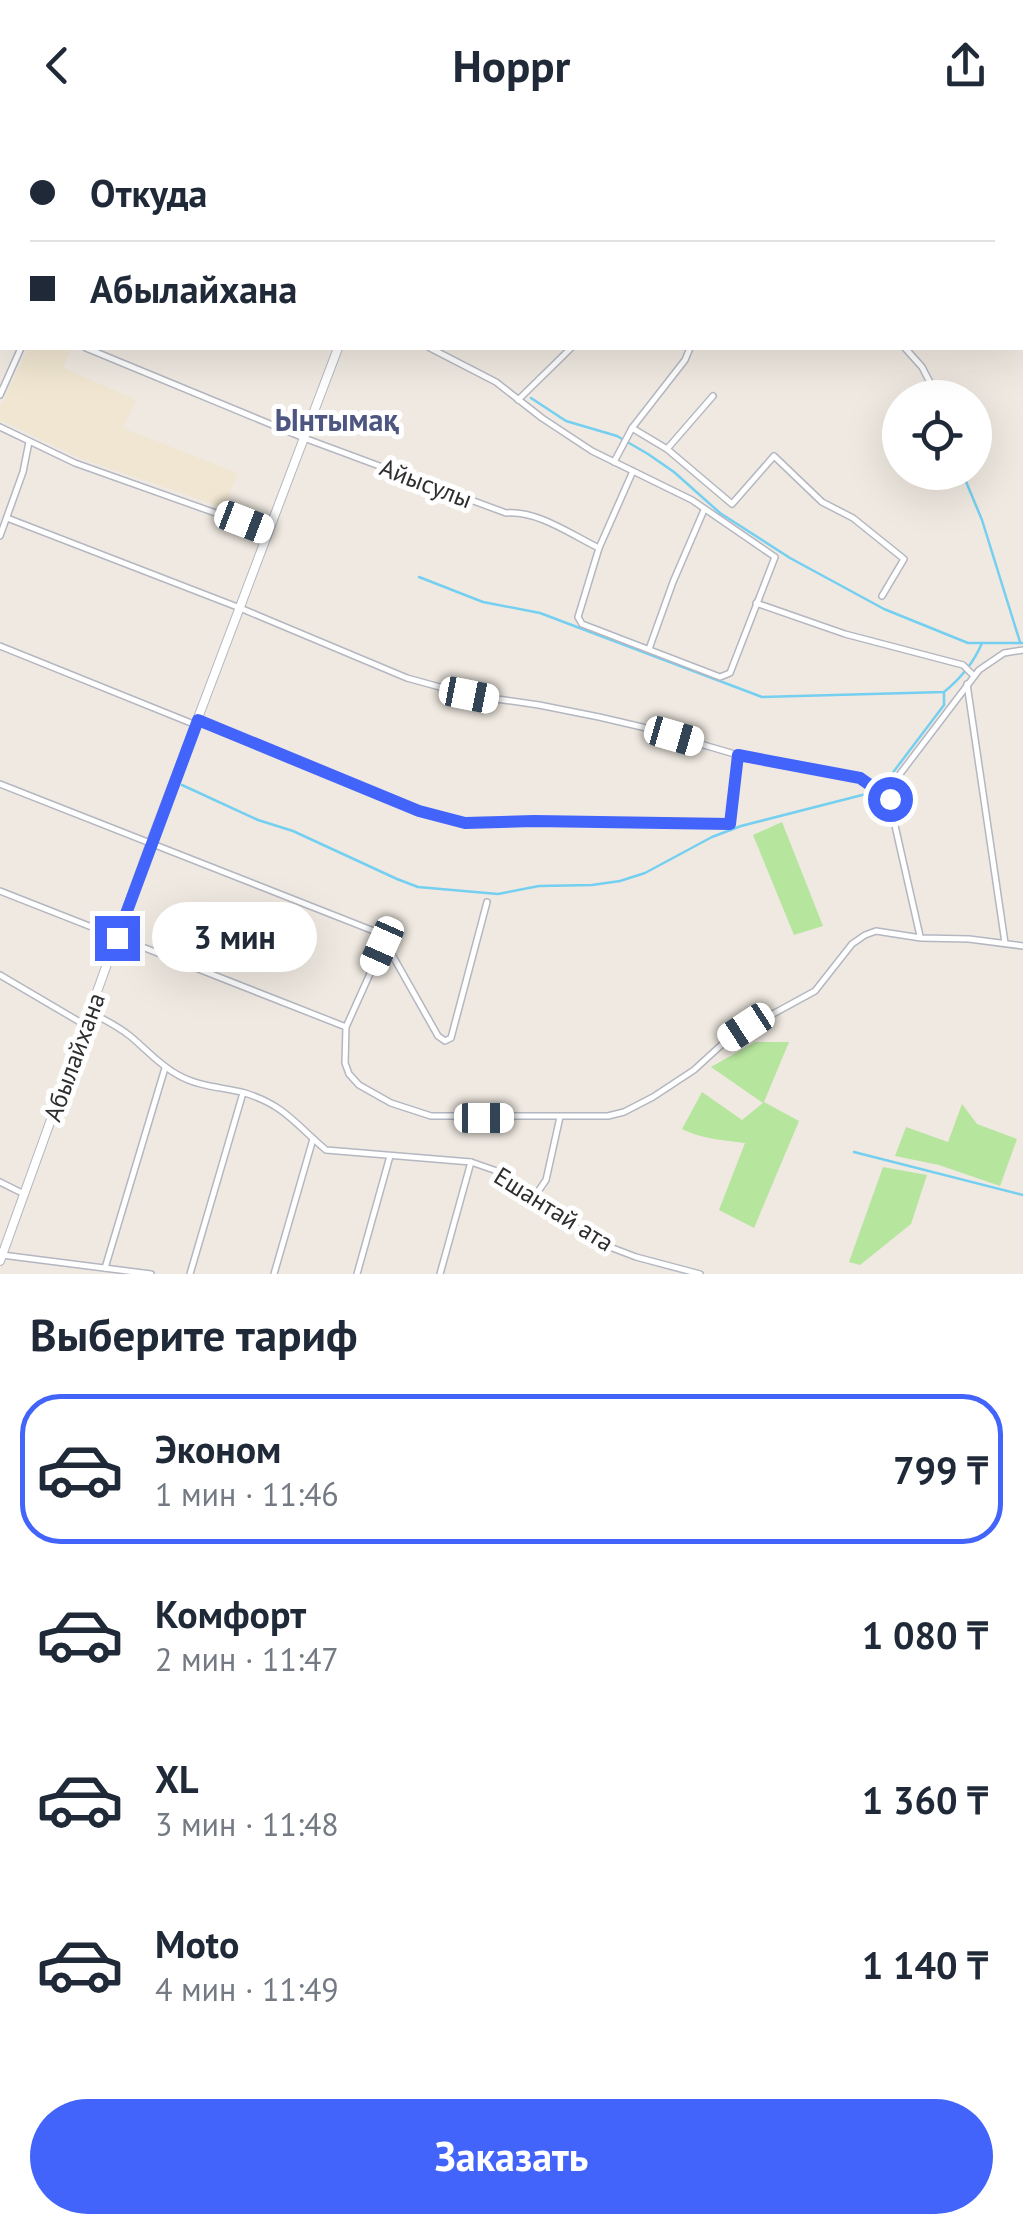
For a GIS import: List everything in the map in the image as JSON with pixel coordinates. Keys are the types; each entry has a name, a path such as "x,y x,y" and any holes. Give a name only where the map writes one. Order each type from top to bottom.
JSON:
{"main road":[{"name":"Абылайхана","path":"1,1258 151,842 337,350"}],"street":[{"path":"564,130 586,130"},
{"path":"0,395 19,350"},
{"name":"Айысулы","path":"91,350 304,438 506,513 533,517 599,548"},
{"path":"434,350 496,382 592,451 614,462 633,471 692,500 776,557 730,673 720,677 582,624 578,617 599,548 633,471"},
{"path":"518,400 569,350"},
{"path":"614,462 632,428 689,350"},
{"path":"907,350 929,380"},
{"path":"667,449 713,396"},
{"path":"0,427 75,463 269,532"},
{"path":"632,428 667,449 732,504 774,456 822,502 853,518 904,560 882,596"},
{"path":"0,536 23,472 29,442"},
{"path":"649,648 704,510"},
{"path":"7,518 436,687 628,723 738,755 860,778 890,799 921,938"},
{"path":"756,602 844,634 963,666 974,676"},
{"path":"0,646 419,811 465,823 730,824 738,755"},
{"path":"884,795 974,676 994,658 1023,650"},
{"path":"967,684 1006,944"},
{"path":"0,784 384,935 346,1027 345,1063 360,1085 391,1103 431,1116 560,1117 624,1112 694,1070 746,1027 815,991 852,944 876,931 1023,946"},
{"path":"0,892 346,1027"},
{"path":"382,946 390,951 438,1036 445,1041 451,1038 488,902"},
{"path":"0,975 85,1026"},
{"name":"Ешантай ата","path":"90,1012 126,1032 165,1068 203,1086 243,1093 282,1110 326,1150 470,1162 520,1184 602,1244 700,1274"},
{"path":"105,1268 165,1068"},
{"path":"190,1274 243,1093"},
{"path":"535,1196 546,1180 560,1117"},
{"path":"274,1274 313,1140"},
{"path":"357,1274 390,1156"},
{"path":"440,1274 470,1162"},
{"path":"0,1182 24,1194"},
{"path":"1,1258 152,1274"}],"shaded area":[{"path":"27,350 70,350 63,368 136,400 123,428 237,473 225,508 85,460 0,420 0,408"}],"green space":[{"path":"782,822 823,926 794,935 753,835"},
{"path":"755,1042 789,1042 764,1102 799,1121 754,1228 719,1210 745,1143 682,1129 702,1092 742,1120 763,1103 711,1067"},
{"path":"962,1104 977,1124 1017,1139 1000,1186 939,1165 895,1156 906,1127 948,1142"},
{"path":"883,1167 927,1175 911,1224 860,1265 849,1262"}],"waterway":[{"path":"531,398 566,421 617,436 648,454 720,513 790,558 884,609 968,643 1023,643"},
{"path":"970,490 1020,642"},
{"path":"419,577 483,602 540,613 762,697 944,692 966,670 982,643"},
{"path":"182,785 418,887 498,894 539,886 592,885 645,873 741,826 870,793 885,783 944,705 944,692"},
{"path":"854,1152 1023,1195"}],"district":[{"name":"Ынтымақ","path":"337,419"}],"route":[{"path":"117,938 198,720 419,811 465,823 730,824 738,755 860,778 890,799"}]}
